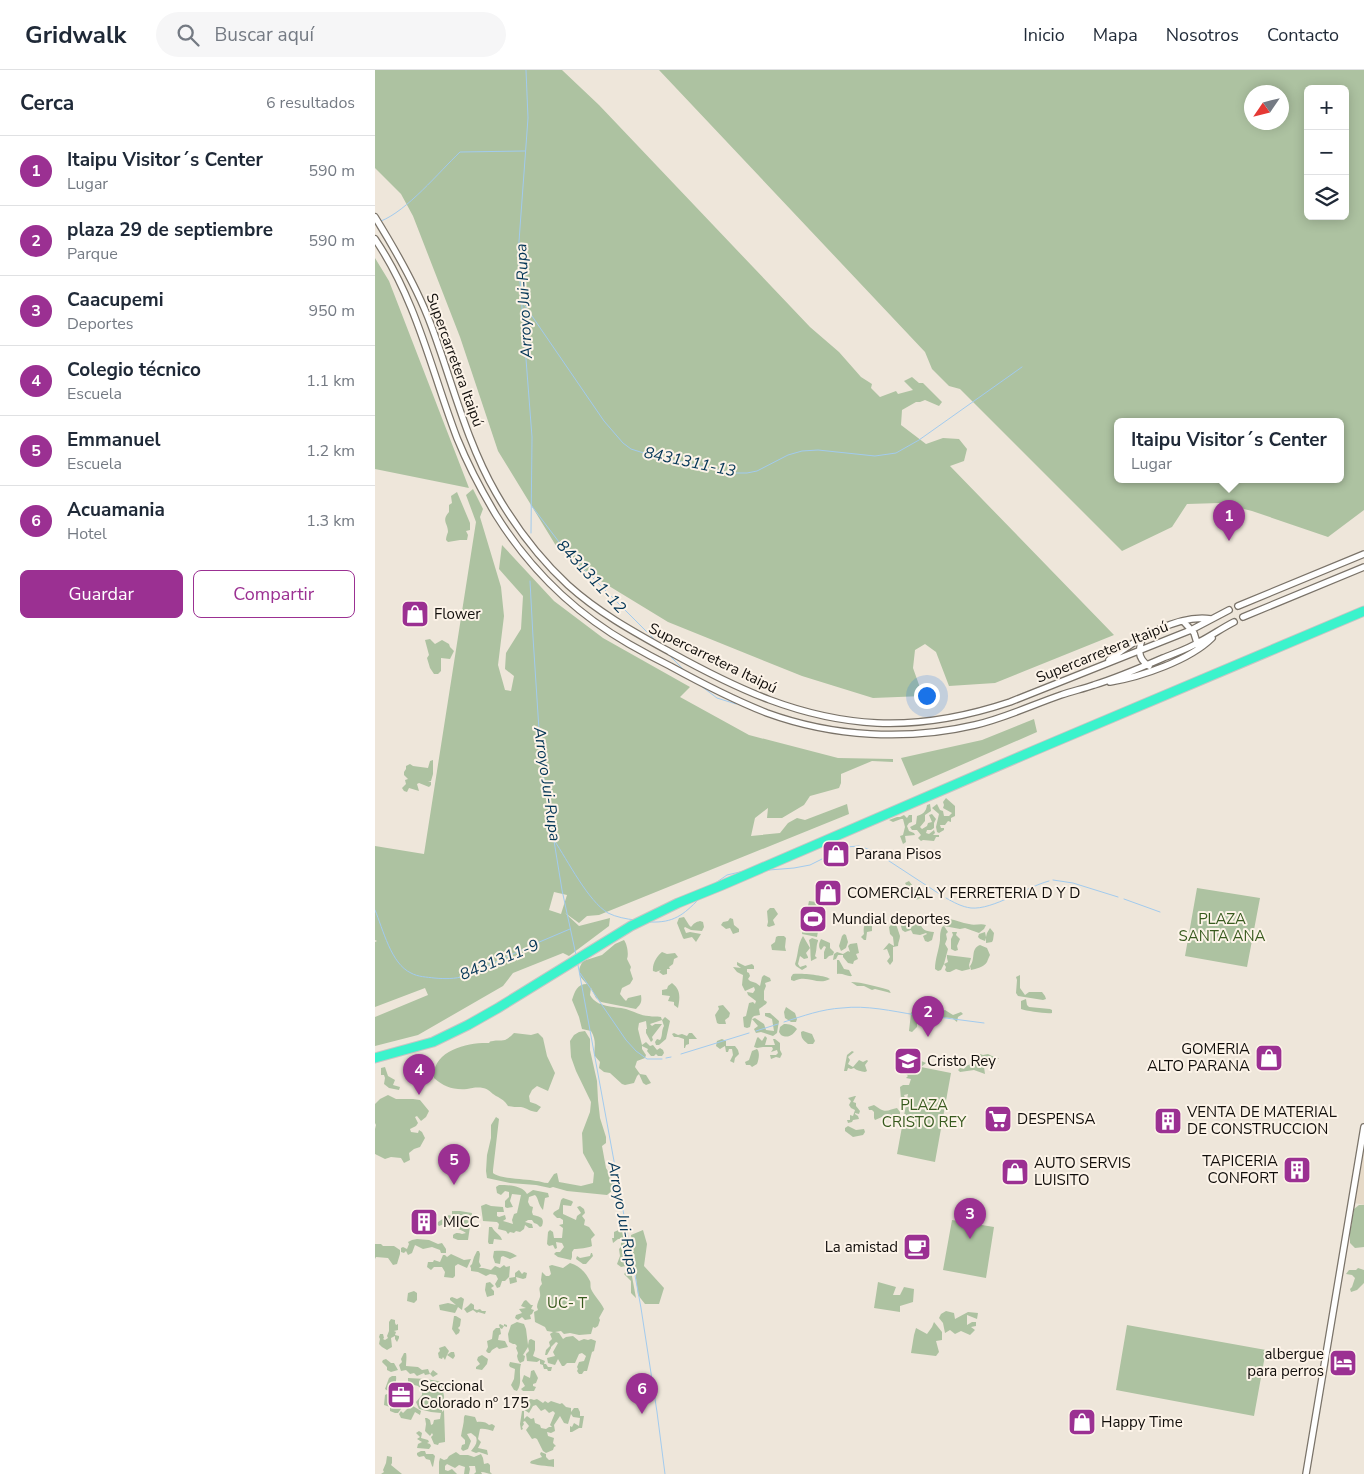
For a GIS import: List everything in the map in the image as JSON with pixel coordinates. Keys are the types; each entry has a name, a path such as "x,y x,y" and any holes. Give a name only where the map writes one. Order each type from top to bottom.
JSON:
{"highway":[{"path":"375,1058 433,1042 468,1025 631,926 678,903 1033,750 1364,611"}],"street":[{"name":"Supercarretera Itaipú","path":"375,217 395,249 430,322 463,421 479,461 497,494 528,540 557,574 616,622 678,657 740,688 773,702 807,712 842,719 876,723 915,722 955,717 1010,702 1191,630 1229,610"},
{"name":"Supercarretera Itaipú","path":"375,239 392,267 409,302 451,421 470,468 504,528 551,585 577,608 629,644 699,681 758,709 792,721 863,734 904,735 932,733 998,719 1198,646"},
{"path":"438,380 449,377"},
{"path":"504,528 511,533 515,532 514,521"},
{"path":"1238,606 1364,554"},
{"path":"1243,617 1364,567"},
{"path":"1103,665 1143,636 1183,621 1202,618 1211,619"},
{"path":"1183,621 1191,630 1198,646"},
{"path":"1095,685 1123,680 1189,655 1198,646 1209,641 1217,631 1234,622"},
{"path":"1143,636 1139,651 1141,659 1146,665 1155,669"},
{"path":"1306,1474 1364,1128"}],"shaded area":[{"path":"1364,1148 1364,1205 1355,1203"}],"green space":[{"path":"375,70 562,70 599,105 810,327 839,352 861,377 872,384 871,388 880,397 896,391 898,394 913,390 904,381 912,377 919,383 923,383 942,402 939,406 925,400 916,402 902,410 901,425 926,444 943,438 959,439 967,449 964,461 950,466 1114,635 995,683 949,686 936,652 925,644 915,650 913,668 923,696 873,698 802,676 668,622 586,572 558,549 498,451 460,337 413,216 401,194 375,168"},
{"path":"659,70 1364,70 1364,510 1328,537 1252,511 1220,503 1187,504 1172,527 1122,551 960,389 949,386 932,369 925,352"},
{"path":"375,258 389,281 469,488 375,469"},
{"path":"473,489 483,509 480,517 501,587 504,616 498,665 505,690 511,691 514,676 505,669 506,653 521,629 523,596 499,569 502,545 554,601 603,638 690,687 680,697 749,735 838,758 893,759 893,762 872,761 841,774 839,788 810,796 804,805 782,818 767,818 768,808 755,818 751,836 780,833 788,823 797,818 805,820 847,804 849,814 599,915 587,916 579,923 565,913 579,926 610,918 609,926 569,956 563,953 513,973 503,986 418,1035 375,1046 375,1017 428,995 425,988 375,1007 375,942 377,941 375,940 375,846 424,854 476,522 466,495","holes":["554,892 567,895 561,914 549,910"]},
{"path":"457,492 470,523 470,530 466,531 468,535 467,540 448,542 446,540 448,529 445,518 449,512 449,505 452,503 451,496"},
{"path":"430,639 435,644 442,640 449,644 454,651 450,659 441,658 441,671 438,674 434,674 427,658 429,655 425,640"},
{"path":"1034,719 1037,732 913,786 901,758 982,740"},
{"path":"433,760 433,774 431,781 428,782 431,782 431,785 429,787 419,783 417,784 419,791 409,788 407,792 404,791 402,788 406,784 405,780 408,779 404,775 406,766 410,764 428,768 430,761"},
{"path":"946,798 955,806 955,816 951,818 951,822 948,821 945,825 940,825 944,830 939,833 936,827 939,814 932,808 937,804 940,810 943,811 944,816 949,816 952,813 943,808 943,802"},
{"path":"930,804 931,811 925,815 925,821 920,827 922,829 932,822 929,815 932,814 936,819 934,828 927,830 926,833 929,834 934,830 935,833 933,835 939,835 939,837 936,837 934,841 921,841 918,838 921,835 917,830 912,830 910,827 916,824 917,816 924,812 927,805"},
{"path":"904,815 907,818 909,815 912,815 912,822 907,826 909,831 915,835 905,836 906,842 903,844 900,836 903,835 905,827 903,819 893,822 889,820"},
{"path":"909,881 916,890 920,889 920,898 916,900 908,895 910,892 905,883"},
{"name":"PLAZA SANTA ANA","path":"1197,888 1260,898 1247,967 1185,956"},
{"name":"Mundial deportes","path":"809,901 823,903 817,937 802,934"},
{"path":"770,908 774,908 778,914 773,920 775,925 769,927 767,926 767,911"},
{"path":"684,917 691,927 697,922 703,922 704,927 702,931 684,928 686,933 701,934 696,942 692,937 683,938 677,923 679,918"},
{"path":"730,918 733,919 734,925 739,929 739,932 733,934 730,928 726,929 721,925"},
{"path":"906,919 908,925 912,927 915,922 920,922 925,930 934,932 932,940 925,941 923,936 926,933 920,935 913,934 911,930 905,932 902,930 903,920"},
{"path":"949,919 971,925 986,925 979,933 965,928 944,926 943,921"},
{"path":"868,921 876,924 872,925 872,931 867,932 866,940 864,940 861,937 864,934 864,926"},
{"path":"896,924 900,937 898,946 893,947 893,961 890,965 887,961 890,957 887,949 883,950 889,943 894,946 889,927"},
{"path":"944,926 948,932 945,944 948,949 944,964 941,970 938,971 935,969 941,930"},
{"path":"990,928 994,933 993,940 986,943 986,938 985,941 978,937 979,934 985,932 986,937"},
{"path":"952,932 957,932 956,935 960,939 957,946 958,950 955,951 951,949"},
{"path":"844,934 848,942 846,948 841,951 839,946"},
{"path":"778,936 786,938 786,951 772,950 771,945"},
{"path":"803,936 810,948 806,953 808,958 804,959 800,956 798,964 800,967 806,965 807,967 802,970 795,964"},
{"path":"812,938 818,941 815,956 817,958 811,961 809,940"},
{"path":"821,939 830,943 830,948 834,952 833,955 826,959 824,959 824,952 826,947 824,946 821,950 819,948"},
{"path":"624,940 633,979 630,984 622,988 620,994 626,1001 628,998 641,995 640,1004 636,1009 601,1002 596,998 591,988 590,995 597,1002 606,1006 626,1009 643,1015 661,1017 662,1020 650,1024 652,1026 662,1024 652,1037 653,1040 651,1042 646,1033 646,1021 639,1023 638,1029 642,1045 646,1042 650,1046 653,1045 657,1050 660,1048 664,1053 662,1056 656,1054 651,1056 647,1051 648,1049 642,1046 646,1055 645,1058 637,1061 635,1067 640,1074 646,1075 651,1083 646,1085 639,1074 634,1083 625,1085 610,1073 604,1072 599,1068 600,1062 594,1055 595,1043 593,1034 591,1031 582,1029 572,1000 575,991 584,984 587,984 579,974 583,961 602,955 615,944"},
{"path":"857,943 859,953 856,954 858,959 853,964 848,963 843,955 838,955 833,960 834,954 837,952 843,954 848,951 850,952 848,946"},
{"path":"980,945 987,948 990,955 984,965 971,970 970,966 975,949"},
{"path":"662,952 667,954 675,953 678,957 674,959 673,964 669,967 670,969 667,969 667,974 663,975 659,972 661,970 653,971 655,960"},
{"path":"947,955 971,958 970,969 962,971 956,969 947,972 944,964 948,962"},
{"path":"837,960 839,960 844,969 849,970 852,976 837,974"},
{"path":"737,962 745,966 752,964 754,966 754,969 747,969 750,981 760,986 764,975 770,978 771,981 765,983 764,1000 767,1002 766,1004 759,1009 760,1015 752,1018 750,1027 747,1028 744,1027 743,1017 746,1016 749,1003 753,1002 755,1004 756,1001 747,992 753,993 755,990 754,987 745,991 742,985 743,975 733,967 741,968 737,965"},
{"path":"793,974 823,976 830,979 821,981 799,979 794,981 791,980"},
{"path":"1020,975 1020,988 1025,995 1029,992 1042,992 1046,999 1018,996 1016,993 1016,977"},
{"path":"851,982 880,987 889,990 891,993 857,986"},
{"path":"672,983 677,988 679,994 678,1008 674,1005 674,1002 668,1001 670,996 662,995 662,990 667,989"},
{"path":"1026,999 1029,1007 1050,1009 1052,1013 1021,1009 1021,1001"},
{"path":"921,1003 923,1007 918,1011 920,1019 917,1027 912,1032 909,1031 911,1013"},
{"path":"723,1005 730,1013 729,1017 725,1020 726,1024 719,1024 715,1015 719,1009 718,1006"},
{"path":"786,1007 795,1013 796,1022 791,1022 785,1018 784,1012"},
{"path":"945,1010 953,1015 961,1012 963,1014 958,1017 957,1022 952,1018 934,1017 933,1014"},
{"path":"765,1013 770,1013 779,1021 777,1033 773,1036 761,1032 756,1033 754,1029 758,1026 752,1019 755,1018 764,1024 766,1030 774,1031 772,1019 765,1016"},
{"path":"665,1017 670,1021 666,1039 659,1045 656,1045 655,1042 657,1039 660,1040 664,1026 662,1020"},
{"path":"784,1024 791,1025 797,1029 790,1036 786,1037 779,1032 780,1027"},
{"path":"585,1031 590,1039 590,1050 597,1081 600,1118 606,1137 606,1143 602,1146 606,1168 615,1183 614,1189 607,1195 510,1183 487,1178 487,1155 491,1138 491,1125 496,1117 499,1119 493,1173 507,1178 548,1183 554,1174 557,1173 559,1182 581,1186 593,1183 594,1173 583,1153 582,1133 590,1112 591,1102 571,1057 570,1041 574,1035"},
{"path":"803,1031 812,1034 815,1041 813,1044 808,1044 804,1040 801,1034"},
{"path":"514,1033 531,1035 538,1033 543,1038 547,1056 555,1073 548,1091 537,1086 529,1096 530,1102 541,1107 537,1112 521,1107 508,1106 503,1100 485,1089 453,1088 441,1084 434,1078 438,1061 452,1050 478,1043 505,1040"},
{"path":"689,1033 692,1033 697,1039 689,1039 689,1044 684,1048 684,1039 674,1037 672,1034 687,1036"},
{"path":"765,1036 767,1038 765,1045 775,1045 773,1039 780,1043 782,1054 780,1058 771,1059 770,1055 778,1053 777,1050 771,1052 772,1047 754,1047 758,1037 762,1041"},
{"path":"722,1039 726,1041 726,1046 735,1046 738,1050 739,1054 735,1058 734,1063 730,1061 733,1055 732,1049 726,1052 725,1046 720,1049 716,1046 717,1041"},
{"path":"757,1049 759,1056 757,1064 752,1067 746,1065 745,1062 749,1060 752,1051"},
{"name":"PLAZA CRISTO REY","path":"917,1050 921,1051 919,1060 926,1063 921,1067 951,1073 935,1162 897,1154 908,1094 904,1095 903,1101 901,1099 900,1087 909,1085 911,1079 906,1078 908,1076 900,1068 900,1064 909,1065 911,1073 913,1065 919,1066 915,1058"},
{"path":"852,1051 854,1052 848,1057 850,1060 848,1064 853,1067 859,1060 863,1062 867,1060 865,1065 867,1071 848,1068 847,1071 844,1071 847,1055"},
{"path":"980,1054 996,1056 999,1059 993,1059 991,1065 987,1067 985,1061 977,1057"},
{"path":"974,1058 977,1058 976,1063 984,1067 985,1074 974,1070 960,1072 958,1070 960,1068 964,1069 971,1064"},
{"path":"385,1067 388,1076 395,1080 393,1085 400,1087 399,1090 389,1088 384,1084 385,1078 384,1075 381,1075 381,1068"},
{"path":"388,1095 396,1099 420,1100 429,1111 421,1121 417,1116 415,1117 418,1123 410,1129 411,1132 418,1133 419,1130 425,1138 420,1147 409,1153 410,1160 404,1163 401,1158 391,1157 385,1159 375,1154 375,1104"},
{"path":"856,1096 853,1102 856,1103 860,1111 859,1114 855,1113 859,1119 848,1123 847,1120 850,1120 850,1115 853,1116 855,1110 849,1105 851,1101 848,1098"},
{"path":"874,1105 884,1111 897,1108 900,1115 892,1119 882,1117 875,1120 874,1112 869,1110 868,1107"},
{"path":"848,1126 856,1130 864,1129 865,1132 863,1135 853,1137 845,1131 845,1128"},
{"path":"499,1185 519,1188 527,1194 533,1190 548,1193 549,1197 545,1198 543,1210 535,1195 529,1197 528,1202 533,1207 533,1215 542,1219 542,1226 540,1227 532,1220 528,1220 525,1222 532,1224 533,1228 525,1225 524,1229 520,1232 510,1232 508,1234 506,1231 498,1229 499,1224 497,1222 483,1221 481,1206 486,1204 503,1207 504,1212 497,1212 497,1216 505,1215 506,1219 503,1221 513,1224 512,1220 514,1214 517,1213 521,1195 512,1194 510,1201 513,1207 507,1208 505,1207 505,1201 509,1197 509,1192 505,1191 501,1195 497,1193 496,1187"},
{"path":"563,1198 573,1202 571,1206 563,1205 563,1214 576,1220 577,1216 581,1213 577,1207 580,1206 584,1209 585,1213 582,1216 585,1220 584,1225 589,1227 595,1235 591,1239 592,1246 574,1249 571,1260 554,1254 560,1252 564,1247 562,1243 556,1242 557,1248 555,1249 553,1245 549,1246 547,1244 548,1232 550,1230 553,1232 554,1238 562,1238 563,1228 559,1225 563,1224 563,1220 553,1214 559,1209"},
{"path":"1359,1205 1364,1205 1364,1247 1355,1248 1350,1243 1352,1224 1350,1221 1354,1209"},
{"path":"452,1211 472,1213 468,1240 453,1238 455,1233 466,1233 463,1231 444,1224 439,1226 437,1224 449,1215 461,1220 467,1220 467,1217 462,1215 452,1215"},
{"path":"952,1220 994,1227 986,1278 943,1270"},
{"path":"489,1227 492,1227 502,1240 494,1239 493,1244 489,1244"},
{"path":"623,1228 636,1298 631,1293 631,1281 624,1274 627,1271 626,1266 621,1267 617,1264 620,1256 621,1239 613,1243 612,1238 614,1238 614,1232"},
{"path":"643,1230 647,1244 644,1266 664,1288 659,1304 645,1304 638,1295 631,1235"},
{"path":"417,1239 429,1240 438,1244 442,1243 446,1253 441,1253 440,1250 432,1247 423,1249 415,1245 412,1253 408,1255 406,1251 404,1253 401,1252 403,1247 407,1249 408,1242"},
{"path":"375,1244 394,1246 400,1250 397,1264 393,1265 388,1258 376,1257 375,1259"},
{"name":"UC- T","path":"477,1251 480,1254 479,1262 481,1266 479,1268 491,1270 495,1266 500,1268 504,1265 506,1267 510,1266 509,1277 502,1281 500,1287 497,1288 495,1284 498,1279 496,1275 490,1274 486,1276 471,1271 470,1266"},
{"path":"494,1251 506,1251 517,1256 510,1259 503,1256 501,1257 500,1264 495,1263"},
{"path":"591,1253 593,1256 586,1264 576,1259 577,1256 580,1258 590,1256"},
{"path":"451,1254 464,1260 471,1259 467,1268 458,1264 455,1266 455,1276 453,1278 444,1277 445,1272 442,1267 434,1267 431,1270 427,1267 428,1262 433,1262 434,1260 440,1262 443,1255 447,1257"},
{"name":"UC- T","path":"570,1263 579,1267 586,1274 590,1281 592,1292 604,1309 599,1318 598,1326 593,1327 591,1334 579,1335 564,1334 561,1331 555,1332 559,1333 563,1339 573,1336 579,1341 591,1339 596,1341 587,1371 584,1371 582,1374 579,1374 577,1367 579,1362 584,1361 586,1356 582,1353 579,1354 575,1363 567,1363 562,1366 558,1359 555,1365 548,1363 547,1358 555,1356 553,1352 558,1343 556,1342 547,1355 545,1355 546,1350 550,1346 549,1342 552,1339 550,1334 553,1332 547,1331 545,1327 535,1322 534,1312 538,1310 542,1272 549,1276 551,1274 549,1266 563,1268"},
{"path":"1358,1268 1364,1270 1364,1283 1357,1290 1351,1292 1350,1289 1355,1278 1352,1275 1346,1274 1349,1270 1356,1270"},
{"name":"UC- T","path":"519,1270 522,1274 524,1272 527,1273 526,1278 516,1277 517,1282 510,1284 509,1278 515,1277 515,1273"},
{"path":"490,1282 494,1286 491,1288 494,1291 494,1295 487,1297 486,1283"},
{"path":"878,1282 896,1287 893,1295 900,1295 904,1287 914,1289 913,1302 900,1306 900,1312 874,1308"},
{"path":"414,1291 417,1293 417,1300 414,1303 407,1301 408,1293"},
{"path":"452,1297 464,1299 462,1310 458,1307 455,1313 440,1310 439,1305 448,1303 456,1305 450,1300"},
{"name":"UC- T","path":"526,1300 533,1305 531,1309 534,1310 530,1315 531,1319 525,1320 522,1317 518,1320 515,1318 516,1315 522,1313 519,1309 526,1308 521,1306"},
{"path":"471,1303 474,1305 474,1309 486,1311 485,1314 477,1313 473,1310 467,1313 464,1309"},
{"path":"946,1311 954,1313 955,1319 968,1312 978,1313 977,1319 967,1315 967,1325 976,1322 976,1326 971,1327 975,1330 970,1335 961,1331 955,1334 950,1330 945,1333 943,1323 939,1318"},
{"path":"454,1316 461,1319 458,1328 460,1330 456,1335 452,1329"},
{"path":"391,1319 395,1320 396,1325 398,1324 398,1330 394,1331 396,1332 395,1335 399,1336 399,1338 397,1342 395,1336 391,1338 392,1347 387,1350 379,1344 379,1337 380,1334 383,1334 383,1339 388,1338 389,1322"},
{"name":"UC- T","path":"517,1322 524,1324 528,1345 529,1340 535,1341 533,1356 545,1361 544,1364 552,1367 551,1371 544,1369 543,1365 540,1364 540,1360 537,1362 527,1361 528,1347 523,1355 525,1356 524,1361 520,1363 517,1356 517,1346 509,1342 508,1334 511,1325"},
{"path":"934,1322 942,1332 942,1340 936,1341 939,1352 936,1356 911,1353 916,1328 927,1334"},
{"path":"1127,1325 1266,1350 1254,1416 1116,1390"},
{"path":"496,1328 500,1328 501,1334 498,1340 505,1341 508,1347 499,1349 497,1347 488,1353 486,1351 488,1347 487,1341 492,1339 493,1331"},
{"path":"445,1346 449,1351 445,1360 443,1357 442,1359 439,1358 438,1353 440,1351 439,1348"},
{"path":"454,1352 455,1356 453,1359 447,1355"},
{"path":"404,1353 406,1353 406,1366 418,1367 422,1370 428,1369 430,1374 425,1375 424,1373 417,1376 414,1373 410,1374 406,1370 401,1371 399,1365 402,1362 401,1359"},
{"path":"482,1355 488,1359 487,1364 482,1370 476,1369 480,1364 477,1360 478,1357"},
{"path":"386,1359 394,1363 398,1370 391,1372 387,1370 387,1367 382,1362"},
{"path":"510,1362 521,1364 520,1385 517,1391 511,1385 515,1369 510,1367"},
{"path":"433,1370 438,1374 433,1377 430,1374"},
{"path":"534,1370 538,1378 536,1383 533,1384 536,1387 534,1391 523,1391 521,1389 525,1386 522,1381 524,1375 530,1378 531,1371"},
{"path":"396,1376 394,1391 388,1391 385,1389 389,1378"},
{"path":"408,1378 444,1382 442,1387 444,1406 442,1412 444,1410 445,1442 438,1445 434,1444 431,1437 432,1433 430,1436 425,1431 425,1418 430,1420 431,1425 434,1420 440,1419 441,1413 419,1409 416,1402 422,1395 422,1390 418,1386 408,1384"},
{"path":"387,1394 402,1400 401,1409 398,1413 390,1411 390,1407 384,1405 385,1395"},
{"path":"537,1399 543,1403 551,1401 562,1403 566,1407 571,1408 571,1412 574,1408 578,1408 580,1416 584,1416 582,1428 570,1432 570,1426 572,1427 574,1423 579,1426 580,1418 573,1417 571,1414 568,1424 564,1423 560,1416 554,1425 555,1431 547,1432 548,1436 554,1438 553,1443 556,1446 553,1450 546,1453 537,1439 532,1439 526,1430 529,1426 525,1421 521,1430 522,1411 524,1411 524,1419 527,1416 531,1419 534,1418 535,1423 540,1425 541,1428 546,1429 552,1427 550,1425 555,1413 553,1411 549,1413 545,1409 541,1411 536,1405 533,1406 529,1413 523,1409 523,1403 525,1400"},
{"path":"410,1406 421,1411 420,1415 415,1412 411,1420 401,1418 399,1414 401,1411 403,1413"},
{"path":"465,1415 475,1417 477,1422 484,1422 495,1426 493,1431 480,1429 478,1439 481,1442 478,1448 487,1450 488,1455 471,1451 477,1441 476,1437 471,1433 467,1434 471,1441 468,1449 463,1451 461,1449 462,1445 465,1444 465,1440 461,1436"},
{"path":"419,1431 422,1433 421,1438 428,1440 429,1442 427,1443 431,1446 429,1449 417,1448 418,1444 422,1442 417,1439 420,1437 416,1433"},
{"path":"421,1451 435,1456 433,1467 430,1460 424,1456 419,1457 417,1455"},
{"path":"456,1452 460,1455 474,1457 481,1454 484,1464 488,1463 490,1465 490,1472 492,1474 481,1472 482,1474 474,1474 476,1472 475,1466 469,1466 469,1474 464,1474 465,1467 459,1465 455,1468 447,1464 445,1470 452,1469 457,1474 439,1474 440,1458 447,1459"},
{"path":"541,1452 546,1454 549,1460 554,1459 554,1467 530,1463 542,1457"},
{"path":"387,1456 392,1457 391,1465 402,1474 381,1474 384,1472"}],"waterway":[{"name":"Arroyo Jui-Rupa","path":"526,70 528,118 518,255 532,437 531,533"},
{"path":"381,221 412,200 460,152 525,151"},
{"name":"8431311-13","path":"521,300 604,421 623,443 631,449 650,455 732,473 757,471 788,455 802,451 818,450 875,456 896,453 919,440 1022,367"},
{"name":"8431311-12","path":"531,505 565,550 655,640"},
{"name":"Arroyo Jui-Rupa","path":"530,581 541,761 562,890 576,955"},
{"name":"8431311-12","path":"667,653 684,670"},
{"name":"8431311-12","path":"697,683 717,698 736,704"},
{"path":"554,840 586,890 601,907 614,916 635,920"},
{"path":"846,847 859,846 876,852"},
{"path":"769,870 810,865 842,849"},
{"path":"886,859 941,895"},
{"path":"714,884 727,875 744,871"},
{"path":"1053,880 1073,883 1118,897"},
{"path":"946,898 964,907 980,908 1049,881"},
{"path":"650,922 666,921 677,917 699,899"},
{"path":"1124,899 1160,912"},
{"name":"8431311-9","path":"375,910 398,962 404,968 423,977 450,979 465,976 570,929"},
{"name":"Arroyo Jui-Rupa","path":"578,965 641,1308 665,1474"},
{"path":"580,973 626,1040 636,1051 647,1059 662,1059"},
{"path":"784,1022 820,1011 851,1007 916,1015"},
{"path":"923,1015 984,1023"},
{"path":"756,1031 778,1024"},
{"path":"681,1054 749,1033"},
{"path":"666,1058 671,1057"}],"place":[{"name":"Itaipu Visitor´s Center","path":"1229,541"},
{"name":"Flower","path":"415,614"},
{"name":"Parana Pisos","path":"836,854"},
{"name":"COMERCIAL Y FERRETERIA D Y D","path":"828,893"},
{"name":"Mundial deportes","path":"813,919"},
{"name":"plaza 29 de septiembre","path":"928,1037"},
{"name":"GOMERIA ALTO PARANA","path":"1269,1058"},
{"name":"Cristo Rey","path":"908,1061"},
{"name":"Colegio técnico","path":"419,1095"},
{"name":"DESPENSA","path":"998,1119"},
{"name":"VENTA DE MATERIAL DE CONSTRUCCION","path":"1168,1121"},
{"name":"TAPICERIA CONFORT","path":"1297,1170"},
{"name":"AUTO SERVIS LUISITO","path":"1015,1172"},
{"name":"Emmanuel","path":"454,1185"},
{"name":"MICC","path":"424,1222"},
{"name":"Caacupemi","path":"970,1239"},
{"name":"La amistad","path":"917,1247"},
{"name":"albergue para perros","path":"1343,1363"},
{"name":"Seccional Colorado nº 175","path":"401,1395"},
{"name":"Acuamania","path":"642,1414"},
{"name":"Happy Time","path":"1082,1422"}]}
